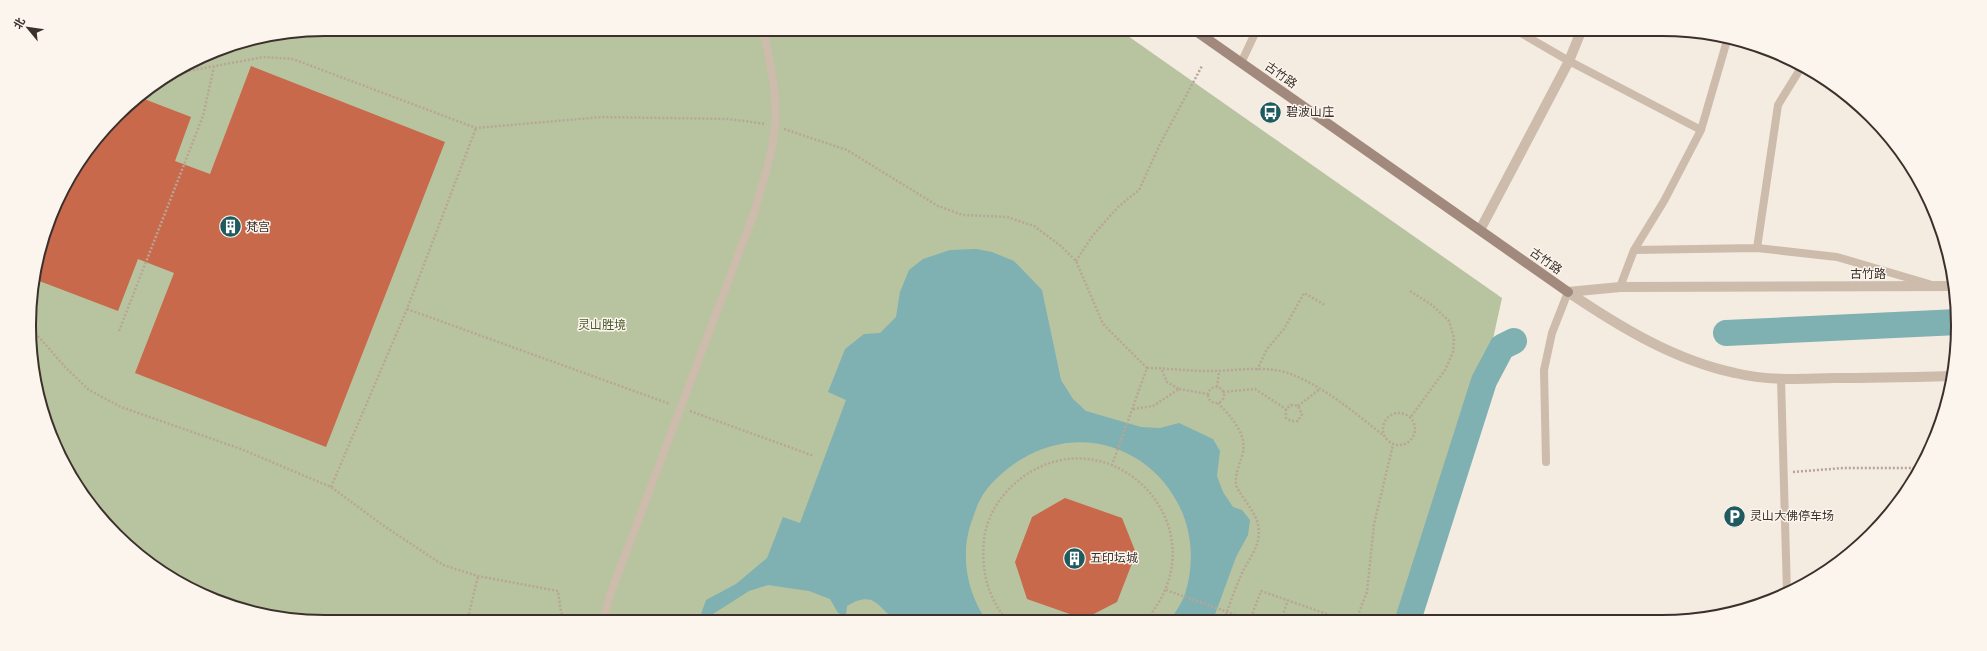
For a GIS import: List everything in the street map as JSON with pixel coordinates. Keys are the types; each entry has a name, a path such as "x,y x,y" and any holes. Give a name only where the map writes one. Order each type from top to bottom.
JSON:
{"main road":[{"name":"古竹路","path":"1203,36 1568,292"}],"street":[{"path":"1480,230 1569,61 1579,36"},
{"name":"古竹路","path":"1568,292 1620,287 1949,286"},
{"path":"1568,292 1600,313 1653,344 1694,362 1736,374 1781,379 1946,376"}],"lane":[{"path":"605,615 610,595 754,213 768,164 775,127 772,72 764,36"},
{"path":"1241,63 1254,36"},
{"path":"1526,36 1569,61 1701,130"},
{"path":"1620,287 1634,250 1664,201 1701,130 1726,44"},
{"path":"1757,248 1778,105 1799,71"},
{"path":"1634,250 1757,248 1837,257 1937,286"},
{"path":"1546,462 1544,370 1552,333 1568,292"},
{"path":"1781,379 1787,586"}],"path":[{"path":"188,71 264,57 293,60 476,128 602,117 729,119 775,127 847,150 938,206 963,215 1007,217 1034,226 1061,246 1076,261 1103,324 1147,368 1183,371 1276,370 1300,378 1320,390 1366,421 1393,445 1404,445 1412,438 1415,427 1410,418 1400,413 1389,416 1383,425 1384,436"},
{"path":"1076,261 1094,235 1114,212 1139,190 1160,144 1202,66"},
{"path":"119,331 203,116 214,67"},
{"path":"331,487 407,309 476,128"},
{"path":"1410,291 1432,305 1449,322 1454,338 1453,352 1445,370 1410,418"},
{"path":"1257,370 1267,349 1284,329 1304,293 1324,305"},
{"path":"407,309 814,456"},
{"path":"36,334 66,368 89,390 115,403 241,449 331,487 384,526 443,565 478,576 558,591 562,615"},
{"path":"1112,465 1147,368"},
{"path":"1161,368 1167,382 1180,389 1208,394"},
{"path":"1218,403 1223,399 1223,392 1218,387 1219,371"},
{"path":"1208,394 1213,388 1218,387"},
{"path":"1133,409 1153,406 1180,389"},
{"path":"1223,392 1255,389 1286,409"},
{"path":"1286,409 1291,405 1298,406 1320,390"},
{"path":"1208,394 1210,401 1218,403 1231,417 1243,437 1243,454 1236,472 1236,488 1246,498 1257,520 1259,534 1254,555 1244,570 1226,615"},
{"path":"1286,409 1286,418 1291,421 1298,420 1302,414 1298,406"},
{"path":"1358,615 1367,592 1374,524 1393,445"},
{"path":"1004,615 994,601 985,579 982,556 984,533 992,511 1005,492 1022,476 1043,465 1065,460 1088,459 1112,465 1130,474 1147,488 1160,506 1169,526 1173,547 1172,569 1166,590 1156,609 1151,615"},
{"path":"1783,473 1843,468 1913,468"},
{"path":"470,615 478,576"},
{"path":"1166,590 1236,615"},
{"path":"1252,615 1261,590 1330,615"},
{"path":"1283,615 1288,600"}],"green space":[{"name":"灵山胜境","path":"326,36 1128,36 1502,298 1489,357 1408,615 326,615 288,613 232,600 215,593 197,585 165,566 149,555 121,530 96,502 85,486 66,454 58,436 51,419 38,363 36,326 38,288 51,232 66,197 96,149 121,121 149,96 197,66 232,51 288,38"}],"water":[{"path":"976,249 992,252 1014,261 1042,290 1061,380 1073,399 1086,411 1141,427 1160,428 1179,423 1213,439 1220,451 1217,476 1223,492 1233,507 1242,510 1250,520 1248,535 1236,557 1215,615 1174,615 1185,594 1191,557 1186,522 1171,492 1149,467 1121,450 1089,443 1055,445 1020,460 997,478 983,494 971,523 966,548 966,561 970,587 983,615 890,615 876,603 871,600 864,599 847,606 846,615 843,615 838,613 830,599 809,591 768,585 749,591 713,615 701,615 706,600 736,584 767,558 783,517 800,523 846,400 828,392 845,349 864,334 880,333 896,317 900,292 909,270 923,259 950,250"}],"building":[{"name":"梵宫","path":"251,66 445,142 326,447 135,373 174,273 138,259 118,311 39,281 51,232 66,197 75,181 96,149 108,135 145,99 191,117 175,161 210,174"},
{"name":"五印坛城","path":"1065,498 1122,518 1136,553 1117,602 1092,615 1073,615 1027,599 1015,562 1032,517"}],"waterway":[{"path":"1726,333 1951,322"},
{"path":"1410,615 1484,381 1502,347 1514,341"}],"place":[{"name":"碧波山庄","path":"1270,112"},
{"name":"梵宫","path":"231,227"},
{"name":"灵山大佛停车场","path":"1734,516"},
{"name":"五印坛城","path":"1075,558"}]}
